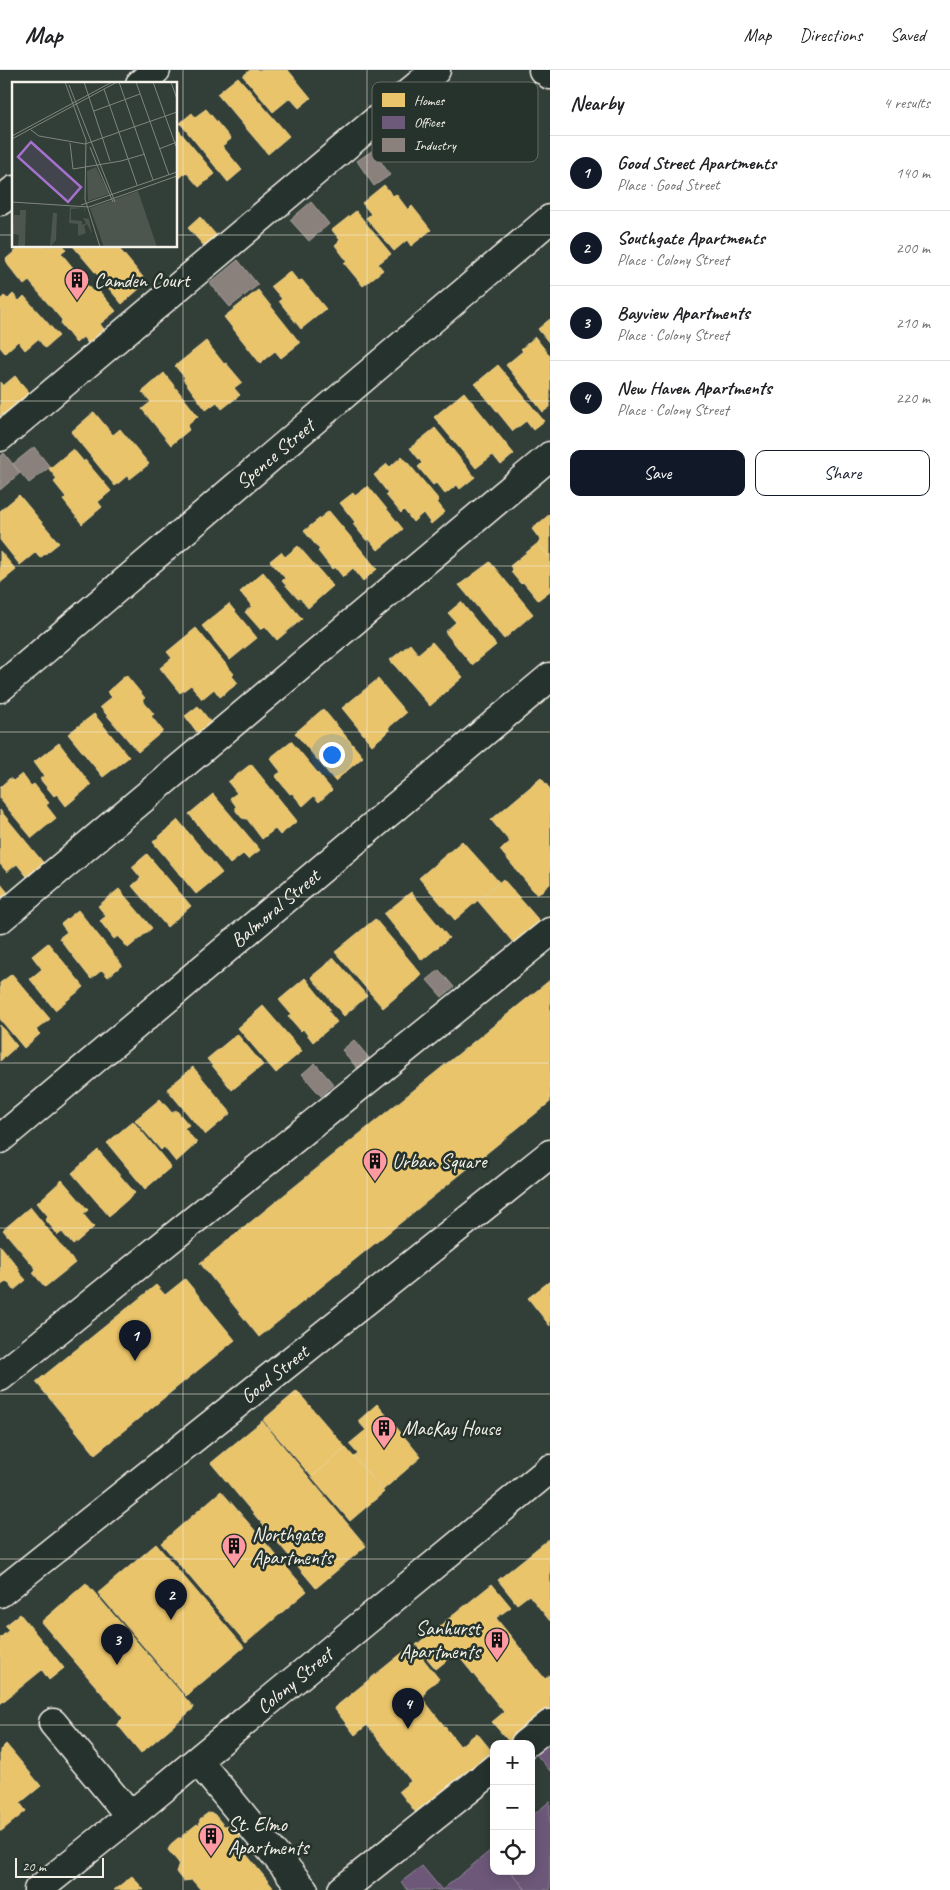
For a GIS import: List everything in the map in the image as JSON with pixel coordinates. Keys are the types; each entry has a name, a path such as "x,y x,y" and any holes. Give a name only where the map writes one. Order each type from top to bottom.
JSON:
{"street":[{"path":"142,82 156,70"},
{"path":"422,82 436,70"},
{"path":"543,70 546,70 550,75"},
{"path":"0,437 372,124"},
{"path":"0,201 12,192"},
{"name":"Spence Street","path":"0,688 550,219"},
{"path":"0,919 550,456"},
{"name":"Balmoral Street","path":"0,1139 550,677"},
{"path":"0,1377 550,932"},
{"name":"Good Street","path":"0,1593 550,1154"},
{"name":"Colony Street","path":"38,1890 198,1761 550,1469"},
{"path":"53,1723 130,1816"},
{"path":"530,1740 550,1724"},
{"path":"198,1761 304,1890"},
{"path":"342,1890 490,1772"}],"building: Homes":[{"path":"250,70 288,70 311,98 299,108 290,98 273,112 243,76"},
{"path":"238,77 289,136 268,154 217,94"},
{"path":"206,109 231,139 222,146 242,170 228,182 180,123 192,113 195,117"},
{"path":"178,129 215,174 199,187 186,172 180,178 178,176"},
{"path":"384,185 393,196 396,194 408,210 412,206 431,230 411,246 407,240 394,251 366,218 371,214 362,203"},
{"path":"356,211 391,254 378,264 383,270 363,286 344,263 347,261 335,245 340,240 332,230"},
{"path":"200,217 217,236 205,247 188,228"},
{"name":"Camden Court","path":"19,248 65,248 61,253 92,291 99,291 116,311 100,324 107,333 90,346 83,337 76,343 61,324 62,320 29,281 24,285 8,265 6,259"},
{"path":"75,248 119,248 147,282 122,304"},
{"path":"290,271 298,281 302,280 326,309 301,329 279,301 282,299 271,286"},
{"path":"258,290 300,343 281,358 275,351 260,363 224,317"},
{"path":"13,294 19,301 24,296 59,336 45,348 38,339 25,350 18,341 5,353 0,347 0,300 4,296 8,299"},
{"path":"550,319 550,344 538,329"},
{"path":"535,337 550,356 550,407 543,412 506,365 523,351 521,349"},
{"path":"206,341 224,364 226,363 242,382 234,388 240,395 222,409 217,402 206,410 175,366"},
{"path":"498,365 544,421 533,430 526,421 513,431 475,384"},
{"path":"164,373 198,416 187,426 189,430 171,445 142,409 151,402 142,392"},
{"path":"15,376 35,399 0,429 0,382 3,386"},
{"path":"464,392 514,454 501,465 493,455 476,468 434,417"},
{"path":"94,412 113,435 120,429 149,464 130,479 128,475 115,486 71,432"},
{"path":"435,428 475,477 460,489 457,485 445,494 436,483 433,485 418,467 422,463 410,448"},
{"path":"73,449 84,462 85,460 111,491 98,502 102,507 82,524 63,500 66,497 54,482 57,479 49,469"},
{"path":"402,456 439,500 437,502 445,512 431,524 423,513 413,522 404,510 401,513 386,495 388,493 374,475 387,464 390,467"},
{"path":"368,486 403,529 378,550 369,539 367,541 353,524 355,522 340,503 353,493 355,496"},
{"path":"19,495 59,543 40,558 36,552 20,565 0,540 0,511"},
{"path":"329,511 377,569 363,581 353,568 343,577 335,567 332,569 318,551 320,550 304,531"},
{"path":"550,514 550,558 538,543 541,541 532,529"},
{"path":"538,543 550,558 550,591 538,600 523,582 521,584 511,572 513,570 510,566"},
{"path":"298,546 333,586 308,608 282,581 285,578 270,561 281,552 285,557"},
{"path":"0,551 16,570 0,583"},
{"path":"490,562 533,614 504,639 459,585"},
{"path":"263,572 302,619 277,640 265,626 261,630 245,612 252,606 240,592"},
{"path":"461,602 496,645 472,665 445,632 456,622 448,613"},
{"path":"229,604 257,638 230,660 202,626"},
{"path":"196,628 234,674 232,676 238,683 220,697 214,689 202,699 191,685 180,693 160,668 172,658 167,652"},
{"path":"432,642 463,677 430,706 390,660 410,644 418,654"},
{"path":"126,675 145,698 142,700 154,714 151,716 163,731 138,752 100,707 112,697 107,692"},
{"path":"378,679 406,713 372,745 342,708"},
{"path":"198,706 216,729 203,740 185,716"},
{"path":"323,709 363,757 335,781 295,733"},
{"path":"94,714 129,757 103,777 68,734"},
{"path":"291,741 332,790 319,802 314,796 303,806 275,776 281,772 270,758"},
{"path":"59,743 91,785 66,806 57,794 54,796 40,779 44,776 34,762"},
{"path":"251,764 297,821 280,835 275,829 262,839 247,819 242,818 236,811 236,806 230,798 237,793 228,782"},
{"path":"22,774 31,786 34,784 49,803 46,805 56,818 32,838 0,799 0,787 10,778 13,781"},
{"path":"541,778 550,789 550,884 537,895 500,850 510,842 491,820"},
{"path":"213,794 260,850 248,859 243,854 230,864 189,814"},
{"path":"0,810 46,866 29,879 17,864 7,872 0,864"},
{"path":"178,820 222,873 196,894 153,842"},
{"path":"462,841 499,882 455,920 419,878"},
{"path":"147,854 191,906 167,927 132,886 141,878 132,867"},
{"path":"503,879 543,925 517,947 478,901"},
{"path":"0,883 9,894 0,902"},
{"path":"119,889 152,928 128,948 118,936 114,939 100,921 106,916 98,906"},
{"path":"411,892 449,938 422,960 384,914"},
{"path":"78,910 122,965 108,977 102,970 91,979 59,938 67,932 61,924"},
{"path":"375,919 422,975 383,1008 335,952"},
{"path":"48,943 84,987 55,1010 30,979 42,969 32,956"},
{"path":"334,958 367,996 344,1016 311,977"},
{"path":"12,974 50,1019 36,1030 40,1034 24,1048 0,1019 0,983"},
{"path":"305,978 330,1009 328,1011 337,1022 313,1042 303,1029 301,1031 288,1016 291,1014 279,1000"},
{"name":"Urban Square","path":"550,980 550,1102 259,1337 200,1263"},
{"path":"263,1006 302,1051 276,1073 238,1028"},
{"path":"0,1025 17,1046 0,1061"},
{"path":"237,1034 263,1065 232,1090 207,1059"},
{"path":"193,1067 231,1113 205,1135 167,1089"},
{"path":"160,1099 172,1113 176,1110 189,1125 184,1128 197,1143 176,1162 164,1147 161,1150 135,1120"},
{"path":"133,1121 171,1167 145,1189 107,1143"},
{"path":"98,1150 135,1193 109,1216 72,1173"},
{"path":"62,1180 88,1210 83,1214 94,1227 73,1245 62,1232 58,1235 45,1219 48,1216 37,1203"},
{"path":"30,1207 75,1263 45,1287 33,1273 36,1269 3,1230"},
{"path":"0,1245 26,1280 14,1290 7,1281 0,1286"},
{"path":"185,1279 235,1340 95,1454 36,1382 156,1285 165,1295"},
{"path":"550,1281 550,1326 528,1298"},
{"path":"297,1391 346,1448 312,1477 263,1420"},
{"name":"MacKay House","path":"377,1404 421,1457 383,1490 354,1457 358,1454 349,1444 366,1430 358,1421"},
{"path":"262,1421 366,1546 316,1588 211,1463"},
{"path":"346,1448 384,1492 350,1521 312,1477"},
{"name":"Northgate Apartments","path":"221,1491 307,1591 246,1643 161,1543"},
{"path":"550,1538 550,1621 529,1595 517,1604 498,1580"},
{"path":"156,1544 244,1647 186,1696 98,1593"},
{"path":"86,1583 194,1708 141,1753 117,1724 123,1718 41,1622"},
{"name":"Sanhurst Apartments","path":"492,1584 511,1607 496,1618 545,1679 550,1675 550,1712 516,1740 508,1740 492,1722 504,1712 456,1653 436,1669 416,1645"},
{"path":"20,1614 64,1668 49,1680 42,1670 0,1704 0,1638 9,1630 5,1626"},
{"path":"412,1645 439,1679 426,1689 423,1699 460,1746 477,1733 490,1749 490,1762 420,1818 399,1791 411,1781 367,1725 355,1735 334,1708"},
{"path":"6,1744 41,1786 20,1803 26,1811 0,1832 0,1750"},
{"name":"St. Elmo Apartments","path":"208,1813 214,1814 224,1826 234,1825 241,1834 238,1844 275,1890 201,1890 192,1880 183,1881 176,1872 179,1863 168,1850 171,1844 178,1838 184,1838 182,1836 197,1824 199,1826 200,1819"},
{"path":"132,1876 144,1890 114,1890"}],"building: Offices":[{"path":"550,1741 550,1771 535,1753"},
{"path":"550,1801 550,1890 526,1890 513,1875 535,1875 535,1814"},
{"path":"490,1851 490,1875 513,1875 526,1890 442,1890"},
{"path":"422,1866 442,1890 408,1890 401,1882"}],"building: Industry":[{"path":"372,151 372,162 381,162 390,175 374,186 357,161"},
{"path":"311,202 329,224 309,241 290,220"},
{"path":"238,260 258,285 230,307 210,283"},
{"path":"34,447 50,467 29,483 13,464"},
{"path":"4,453 20,473 0,490 0,457"},
{"path":"439,970 454,987 442,997 427,980"},
{"path":"354,1040 369,1058 357,1068 342,1050"},
{"path":"315,1063 334,1085 321,1096 302,1074"}],"place":[{"name":"Camden Court","path":"77,301"},
{"name":"Urban Square","path":"375,1182"},
{"name":"Good Street Apartments","path":"135,1361"},
{"name":"MacKay House","path":"384,1449"},
{"name":"Northgate Apartments","path":"234,1567"},
{"name":"Southgate Apartments","path":"171,1620"},
{"name":"Sanhurst Apartments","path":"497,1661"},
{"name":"Bayview Apartments","path":"117,1665"},
{"name":"New Haven Apartments","path":"408,1729"},
{"name":"St. Elmo Apartments","path":"211,1857"}]}
